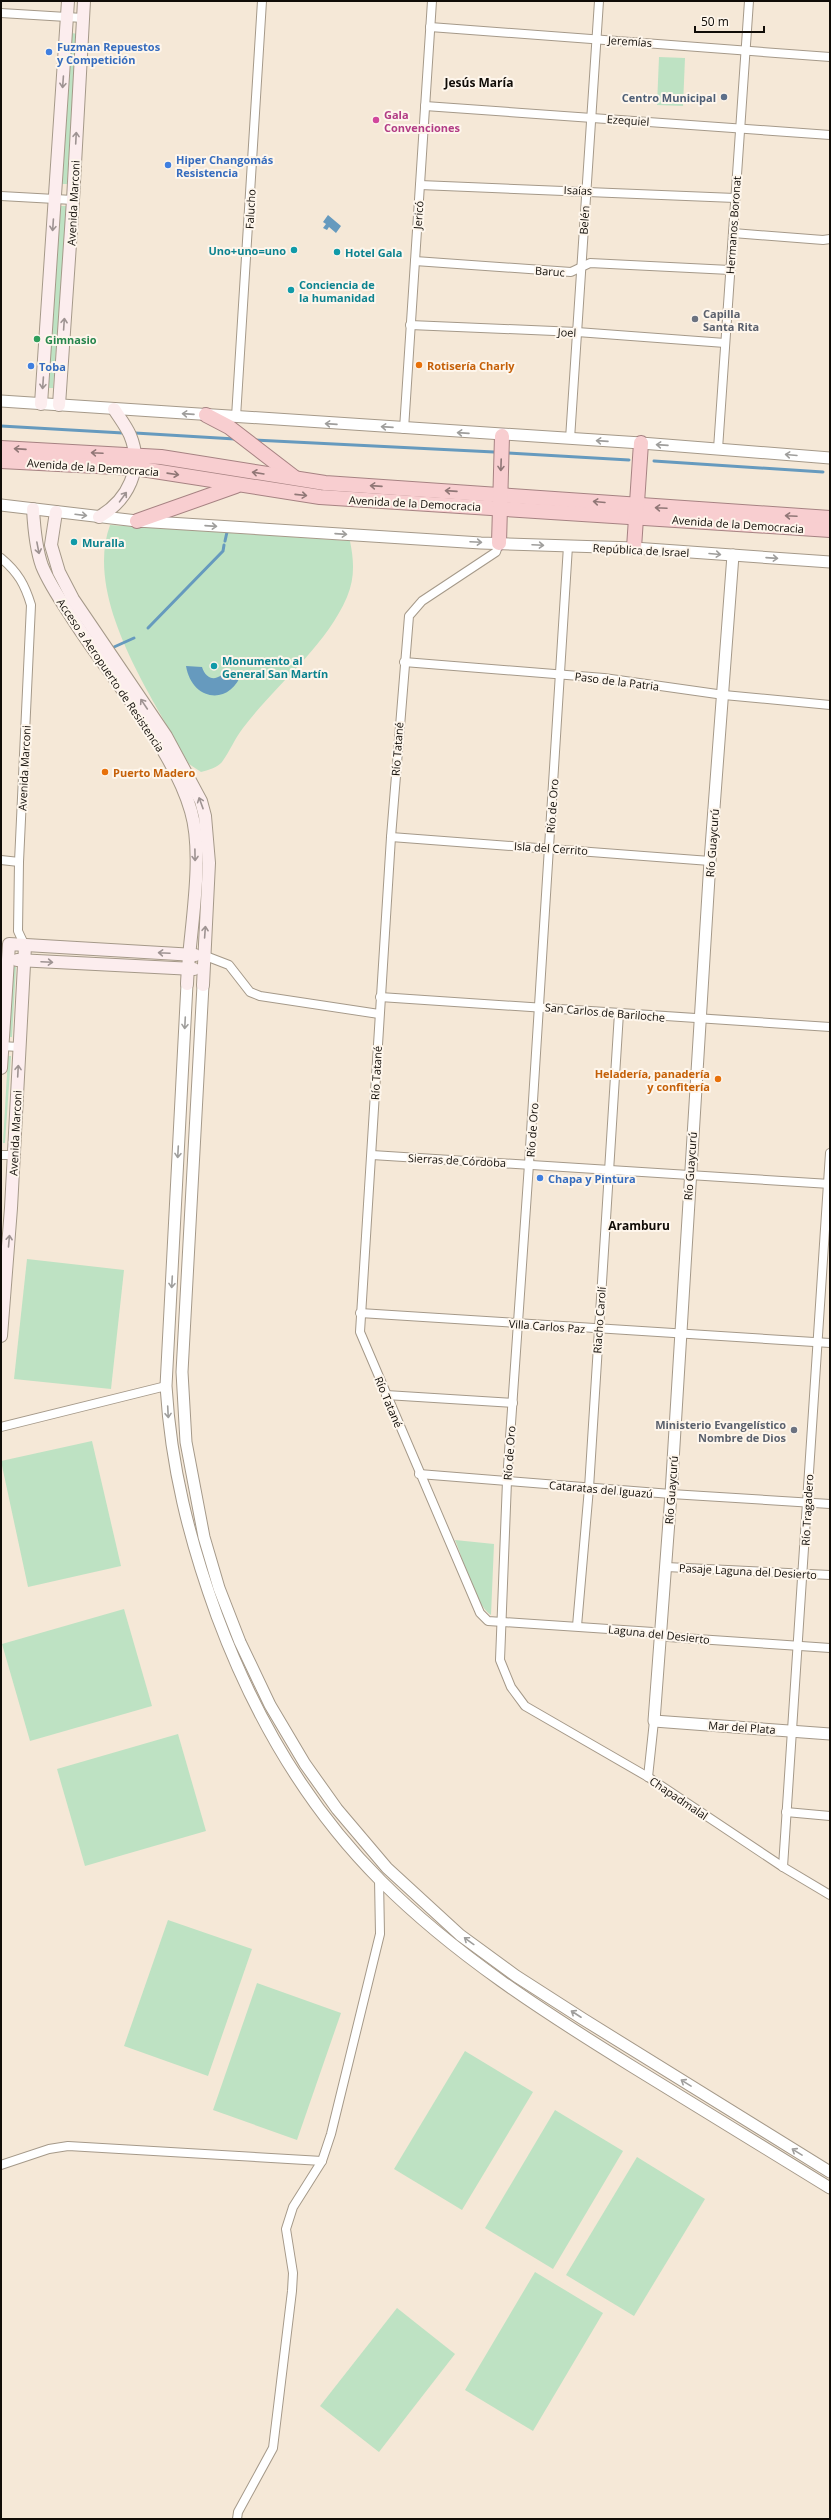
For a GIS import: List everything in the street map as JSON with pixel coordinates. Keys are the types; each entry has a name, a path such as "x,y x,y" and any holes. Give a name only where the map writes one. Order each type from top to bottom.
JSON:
{"highway":[{"path":"206,415 229,427 298,479"},
{"path":"499,543 499,500 502,436"},
{"path":"634,548 641,443"},
{"name":"Avenida de la Democracia","path":"1,448 325,483 830,530"},
{"name":"Avenida de la Democracia","path":"1,461 135,462 236,486 320,497 499,500"},
{"path":"137,521 236,486"},
{"name":"Avenida de la Democracia","path":"637,512 830,518"}],"main road":[{"name":"Avenida Marconi","path":"41,404 68,1"},
{"name":"Avenida Marconi","path":"59,405 73,200 84,1"},
{"path":"99,517 112,510 125,494 132,481 135,462 130,435 114,409"},
{"name":"Acceso a Aeropuerto de Resistencia","path":"33,509 42,564 46,575 80,630 156,741 170,765 189,806 195,836 195,875 187,984"},
{"name":"Acceso a Aeropuerto de Resistencia","path":"56,512 51,545 59,572 73,599 166,736 201,801 206,816 209,863 203,955 203,985"},
{"path":"1,1068 9,944 203,955"},
{"name":"Avenida Marconi","path":"1,1336 14,1155 25,946"},
{"path":"8,959 203,969"}],"street":[{"name":"Falucho","path":"236,417 262,1"},
{"name":"Jericó","path":"404,429 432,1"},
{"name":"Belén","path":"570,439 599,1"},
{"name":"Hermanos Boronat","path":"718,449 749,1"},
{"path":"1,13 83,18"},
{"name":"Jeremías","path":"430,27 830,57"},
{"name":"Ezequiel","path":"425,106 830,136"},
{"name":"Isaías","path":"420,185 586,190 735,198"},
{"path":"1,196 73,200"},
{"path":"733,234 824,240 830,239"},
{"name":"Baruc","path":"415,261 571,272 590,263 730,270"},
{"name":"Joel","path":"410,325 577,332 725,343"},
{"path":"1,401 502,436 641,443 830,458"},
{"path":"1,505 137,521"},
{"name":"República de Israel","path":"137,521 452,541 634,548 830,562"},
{"name":"Río Tatané","path":"488,1621 480,1613 386,1395 360,1332 360,1313 372,1155 380,997 391,837 404,662 409,616 422,601 496,552 499,543"},
{"name":"Río de Oro","path":"525,1706 511,1687 500,1660 500,1622 507,1481 540,1006 568,546"},
{"name":"Río Guaycurú","path":"648,1777 666,1567 689,1175 710,861 724,695 733,555"},
{"name":"Avenida Marconi","path":"1,558 14,569 25,584 31,605 19,862 18,931 25,946"},
{"name":"Paso de la Patria","path":"404,662 604,678 724,695 830,705"},
{"name":"Isla del Cerrito","path":"391,837 710,861"},
{"path":"1,860 19,862"},
{"path":"9,944 18,931"},
{"path":"203,955 229,965 250,992 260,996 379,1014"},
{"path":"187,984 166,1386 169,1437 178,1486 191,1540 229,1647 260,1712 295,1773 326,1817 379,1879 451,1944 508,1987 576,2032 830,2188"},
{"path":"203,985 182,1372 186,1442 204,1537 219,1588 240,1642 270,1705 305,1764 337,1808 387,1868 460,1935 516,1976 583,2019 830,2172"},
{"name":"San Carlos de Bariloche","path":"380,997 540,1006 700,1020 830,1027"},
{"name":"Riacho Carolí","path":"577,1626 589,1488 618,1013"},
{"path":"2,1046 19,1047"},
{"name":"Río Tragadero","path":"783,1867 808,1503 816,1342 829,1184 830,1154"},
{"path":"1,1155 14,1155"},
{"name":"Sierras de Córdoba","path":"372,1155 829,1184"},
{"name":"Villa Carlos Paz","path":"360,1313 830,1343"},
{"path":"1,1427 166,1386"},
{"path":"386,1395 513,1403"},
{"name":"Cataratas del Iguazú","path":"420,1474 671,1494 830,1504"},
{"name":"Pasaje Laguna del Desierto","path":"666,1567 830,1575"},
{"name":"Laguna del Desierto","path":"488,1621 577,1626 660,1634 668,1637 830,1648"},
{"name":"Chapadmalal","path":"525,1706 648,1777 783,1867 830,1895"},
{"name":"Mar del Plata","path":"654,1721 830,1734"},
{"path":"786,1812 830,1816"},
{"path":"237,2519 238,2512 273,2448 292,2291 292,2273 286,2230 293,2207 322,2161 331,2134 380,1934 379,1879"},
{"path":"1,2165 49,2149 68,2146 322,2161"}],"green space":[{"path":"72,33 77,34 67,184 61,184"},
{"path":"659,57 685,58 683,106 657,105"},
{"path":"61,206 67,206 53,388 47,388"},
{"path":"110,525 350,541 353,576 350,590 338,615 313,649 243,728 228,753 218,766 201,772 189,764 158,710 126,648 114,616 106,585 104,554"},
{"path":"13,966 16,967 12,1037 9,1037"},
{"path":"8,1056 11,1056 5,1143 3,1143"},
{"path":"27,1259 124,1270 111,1389 14,1379"},
{"path":"92,1441 121,1566 28,1587 1,1461"},
{"path":"455,1540 494,1544 491,1615 485,1610 475,1592"},
{"path":"124,1609 152,1706 30,1741 2,1644"},
{"path":"178,1734 206,1831 85,1866 57,1769"},
{"path":"168,1920 252,1949 208,2076 124,2046"},
{"path":"257,1983 341,2013 297,2140 213,2110"},
{"path":"465,2051 533,2092 462,2210 394,2169"},
{"path":"555,2110 623,2151 553,2269 485,2228"},
{"path":"637,2157 705,2199 634,2316 566,2275"},
{"path":"535,2272 603,2313 533,2431 465,2390"},
{"path":"397,2308 455,2354 379,2452 320,2406"}],"water":[{"path":"328,215 341,226 336,233 329,227 327,230 323,228 326,224 323,222"},
{"path":"186,666 202,667 206,675 213,678 220,676 226,669 242,672 237,683 229,690 221,695 212,695 203,693 196,687 190,678"}],"waterway":[{"path":"1,426 123,433"},
{"path":"135,433 235,439"},
{"path":"254,440 494,452"},
{"path":"506,453 629,460"},
{"path":"654,461 823,472"},
{"path":"225,541 227,532"},
{"path":"148,628 223,551 224,545"},
{"path":"114,647 134,638"}],"place":[{"name":"Fuzman Repuestos y Competición","path":"49,52"},
{"name":"Centro Municipal","path":"724,97"},
{"name":"Gala Convenciones","path":"376,120"},
{"name":"Hiper Changomás Resistencia","path":"168,165"},
{"name":"Uno+uno=uno","path":"294,250"},
{"name":"Hotel Gala","path":"337,252"},
{"name":"Conciencia de la humanidad","path":"291,290"},
{"name":"Capilla Santa Rita","path":"695,319"},
{"name":"Gimnasio","path":"37,339"},
{"name":"Rotisería Charly","path":"419,365"},
{"name":"Toba","path":"31,366"},
{"name":"Muralla","path":"74,542"},
{"name":"Monumento al General San Martín","path":"214,666"},
{"name":"Puerto Madero","path":"105,772"},
{"name":"Heladería, panadería y confitería","path":"718,1079"},
{"name":"Chapa y Pintura","path":"540,1178"},
{"name":"Ministerio Evangelístico Nombre de Dios","path":"794,1430"}],"district":[{"name":"Jesús María","path":"479,82"},
{"name":"Aramburu","path":"639,1225"}]}
